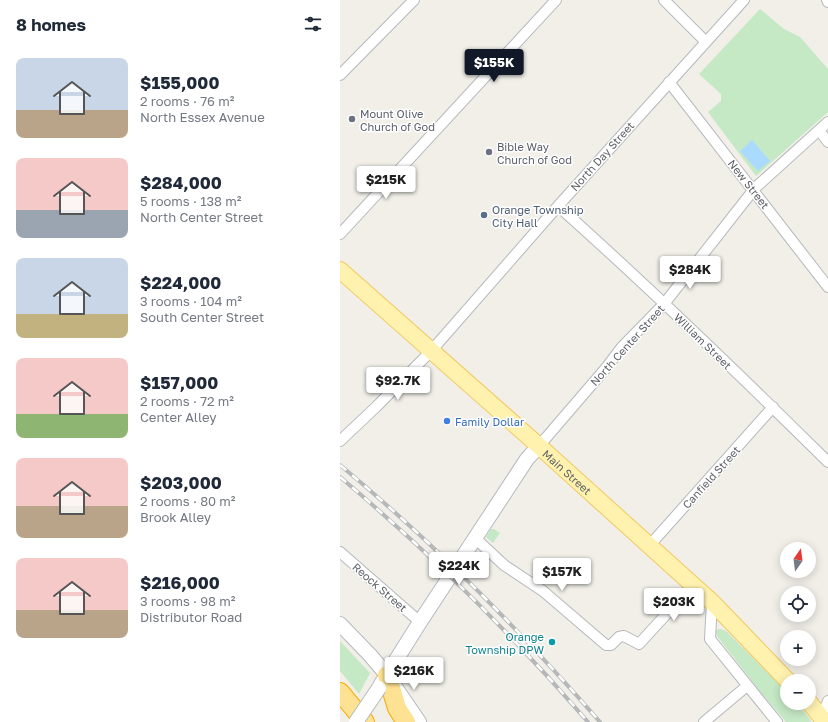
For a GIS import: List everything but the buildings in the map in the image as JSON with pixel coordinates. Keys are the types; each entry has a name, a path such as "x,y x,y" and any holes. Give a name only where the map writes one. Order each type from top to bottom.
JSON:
{"highway":[{"path":"383,681 406,722"},
{"path":"340,692 365,722"}],"main road":[{"name":"Main Street","path":"340,270 432,350 694,585 781,674"},
{"path":"356,722 527,459 539,446"},
{"path":"340,624 370,655 383,681 419,722"},
{"path":"815,710 822,720"}],"street":[{"path":"340,75 414,0"},
{"path":"340,234 556,0"},
{"path":"664,0 706,42"},
{"name":"North Day Street","path":"342,435 377,406 432,350 558,206 744,0"},
{"name":"New Street","path":"669,82 828,287"},
{"name":"North Center Street","path":"539,446 606,368 622,347 664,304 753,190 828,122"},
{"path":"819,130 828,142"},
{"name":"William Street","path":"558,206 605,248 773,407 828,462"},
{"name":"Canfield Street","path":"649,546 773,407"},
{"path":"475,538 504,565 543,591 606,645 611,645 619,637 624,636 639,644 694,585"},
{"name":"Reock Street","path":"340,552 420,622"},
{"path":"712,602 710,639 777,722"},
{"path":"704,722 747,686"},
{"path":"822,720 828,701"}],"green space":[{"path":"760,9 784,29 800,37 828,69 828,112 756,176 708,112 721,101 721,94 699,74"},
{"path":"491,529 494,529 500,533 493,543 486,537"},
{"path":"718,629 726,631 780,685 780,710 803,710 811,722 786,722 717,636 716,632"},
{"path":"340,641 370,673 359,694 340,671"}],"water":[{"path":"752,140 770,161 758,171 740,151"}],"railway":[{"path":"340,465 409,525 475,588 539,654 600,722"},
{"path":"340,477 438,564 530,657 588,722"}],"place":[{"name":"Mount Olive Church of God","path":"352,119"},
{"name":"Bible Way Church of God","path":"489,152"},
{"name":"Orange Township City Hall","path":"484,215"},
{"name":"Family Dollar","path":"447,421"},
{"name":"Orange Township DPW","path":"552,642"}]}
